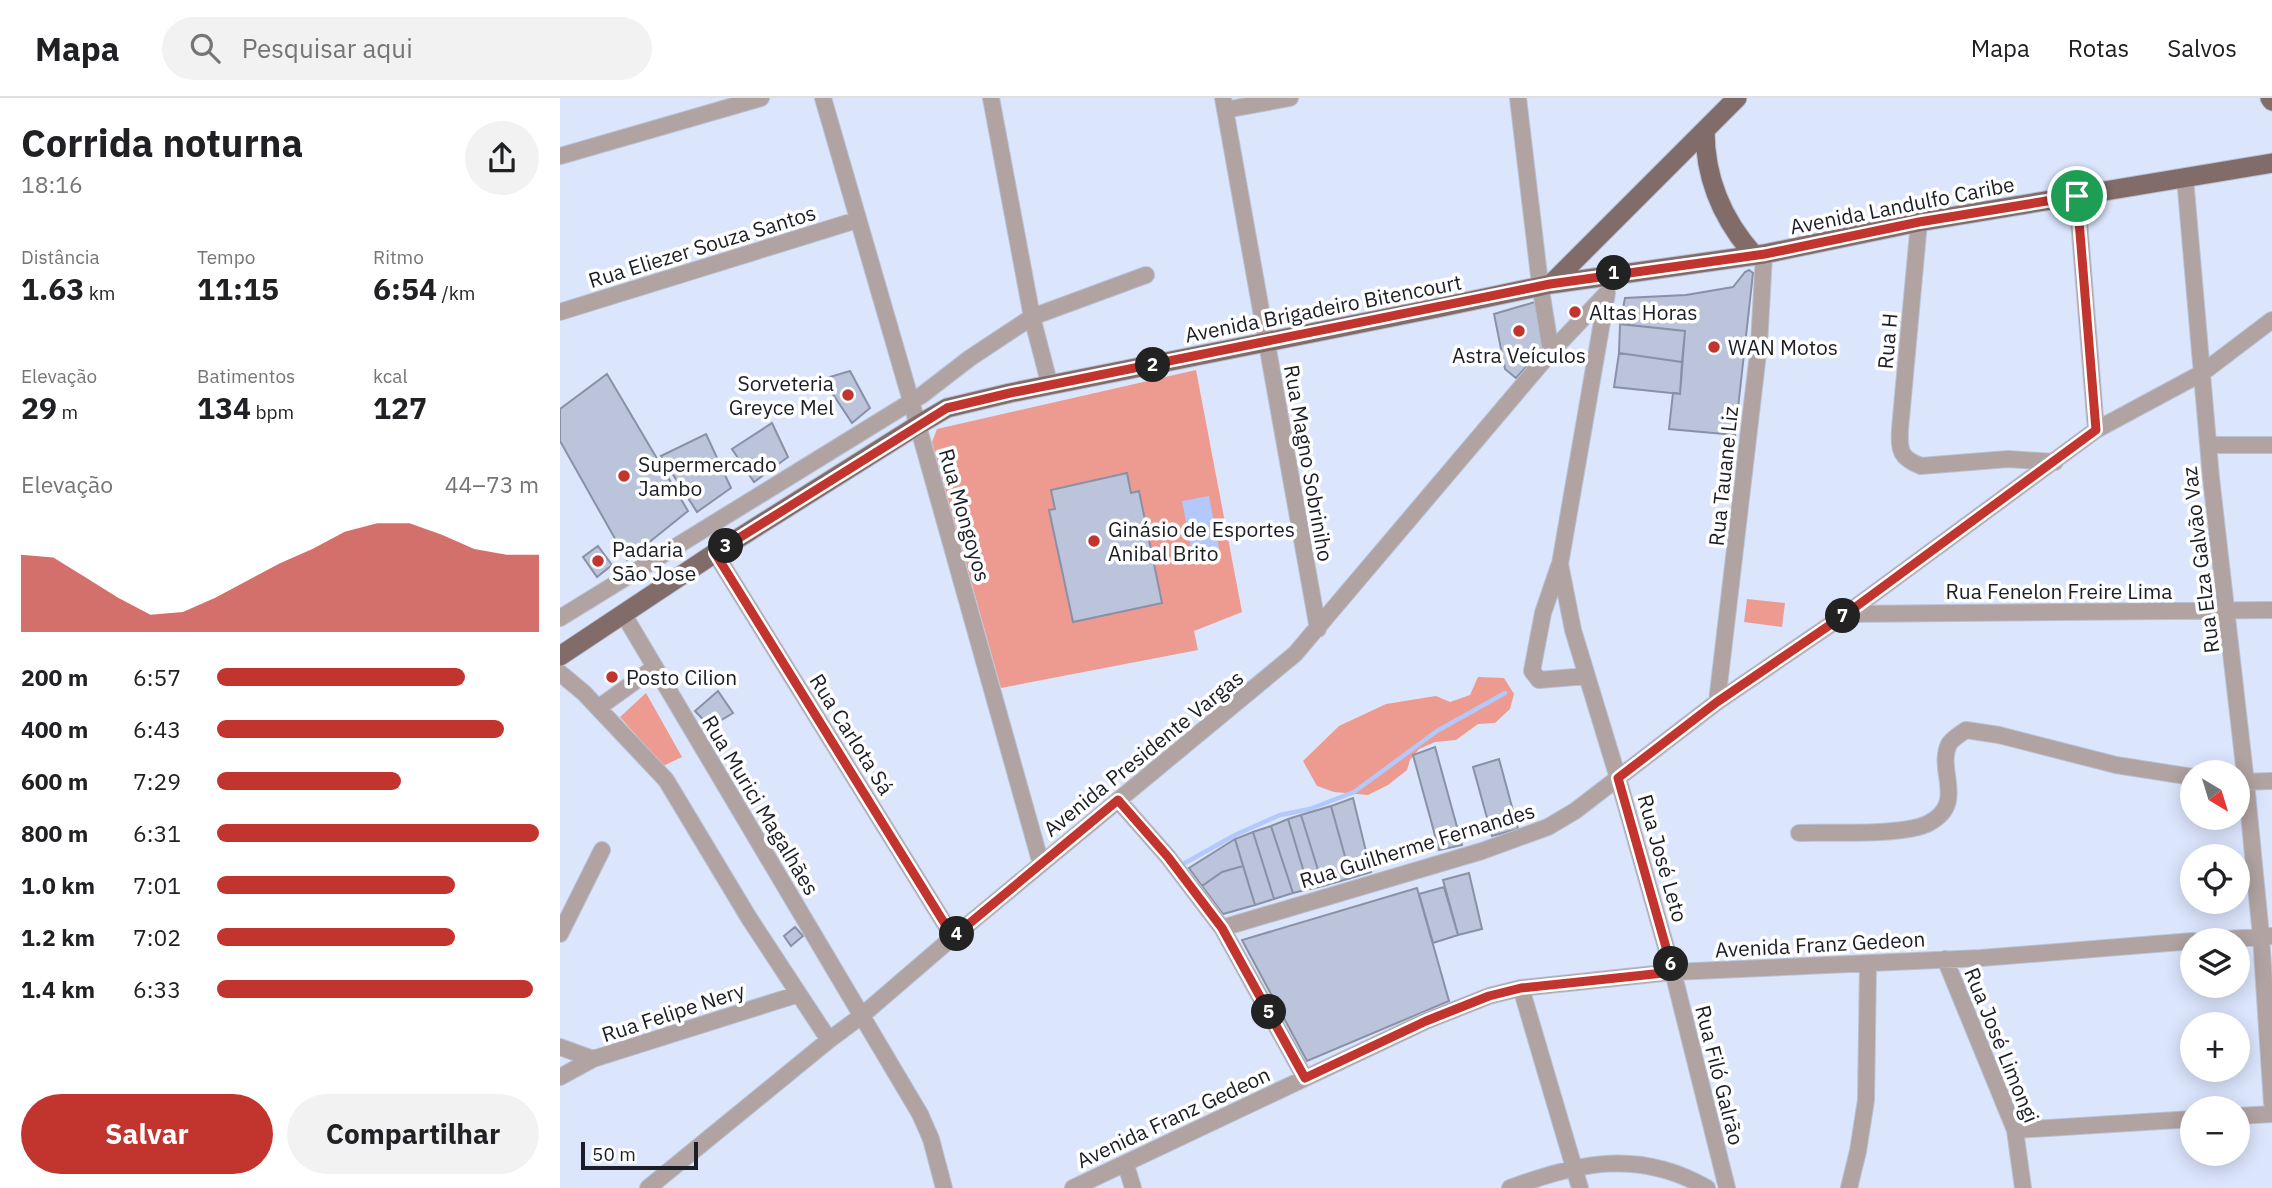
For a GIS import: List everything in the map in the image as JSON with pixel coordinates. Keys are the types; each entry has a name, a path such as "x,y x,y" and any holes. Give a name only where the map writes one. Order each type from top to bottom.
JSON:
{"main road":[{"path":"1545,285 1737,98"},
{"path":"1705,131 1708,169 1716,197 1728,220 1760,254"},
{"name":"Avenida Landulfo Caribe","path":"1545,285 1760,254 1919,222 2272,163"},
{"name":"Avenida Brigadeiro Bitencourt","path":"564,649 624,615 715,553 947,408 1545,285"}],"street":[{"path":"560,156 761,98"},
{"path":"992,98 1032,317 1050,386"},
{"path":"1224,104 1290,98"},
{"path":"1518,98 1545,285 1551,352"},
{"name":"Rua Mongoyos","path":"829,99 857,220 918,425 1041,864"},
{"name":"Rua Magno Sobriniho","path":"1224,104 1318,629"},
{"name":"Rua Elza Galvão Vaz","path":"2185,178 2208,445 2240,760"},
{"path":"2077,196 2096,430"},
{"name":"Rua Eliezer Souza Santos","path":"560,313 857,220"},
{"name":"Rua H","path":"1919,222 1899,446 1908,461 1921,466 2008,459 2055,462"},
{"name":"Rua Tauane Liz","path":"1717,702 1759,345 1760,254"},
{"name":"Rua José Leto","path":"1587,676 1539,680 1532,671 1543,613 1560,564 1612,274"},
{"path":"560,618 911,401 1032,317 1146,275"},
{"name":"Avenida Presidente Vargas","path":"648,1188 860,1017 1294,654 1551,352 1607,293"},
{"name":"Rua Guilherme Fernandes","path":"1222,928 1482,851 1548,827 1575,811 1717,702 1846,614 2096,430 2202,373 2272,320"},
{"path":"2208,445 2272,445"},
{"name":"Rua Carlota Sá","path":"715,553 953,937"},
{"name":"Rua José Leto","path":"1560,564 1573,630 1673,972"},
{"name":"Rua Fenelon Freire Lima","path":"1846,614 2272,610"},
{"name":"Rua Murici Magalhães","path":"624,615 860,1017 920,1114 931,1139 944,1188"},
{"path":"598,708 654,667"},
{"path":"560,673 598,708 666,780 749,918 829,1040"},
{"path":"1799,832 1908,830 1930,823 1943,812 1949,797 1947,752 1950,743 1966,730 1999,735 2116,765 2180,775"},
{"path":"2250,782 2272,781"},
{"path":"1118,800 1168,857 1222,928 1305,1078"},
{"name":"Rua Elza Galvão Vaz","path":"2249,830 2266,936 2272,1103"},
{"path":"560,934 602,850"},
{"name":"Avenida Franz Gedeon","path":"1073,1188 1426,1021 1489,996 1521,988 1673,972 1868,964 2180,942"},
{"name":"Rua José Limongi","path":"1945,958 2015,1130 2023,1188"},
{"path":"1849,1188 1866,1100 1868,964"},
{"name":"Rua Filó Galrão","path":"1673,972 1727,1188"},
{"path":"1521,988 1580,1188"},
{"name":"Rua Felipe Nery","path":"560,1047 593,1059 799,994"},
{"path":"560,1077 593,1059"},
{"path":"2250,1115 2272,1114"},
{"path":"2015,1130 2180,1120"},
{"path":"1510,1188 1574,1167 1634,1163 1685,1175 1707,1188"},
{"path":"1126,1165 1133,1188"}],"shaded area":[{"name":"Ginásio de Esportes Anibal Brito","path":"1196,370 1242,612 1194,631 1198,650 1001,688 932,442 937,429"},
{"path":"1747,599 1785,603 1782,627 1744,622"},
{"path":"1478,677 1504,678 1514,694 1510,709 1495,723 1478,724 1456,740 1435,742 1419,749 1410,760 1407,770 1388,785 1368,795 1334,792 1317,786 1303,761 1339,726 1386,704 1436,696 1450,702 1470,695"},
{"path":"646,693 682,757 663,766 620,717"}],"water":[{"path":"1209,496 1220,553 1193,558 1182,501"}],"building":[{"name":"WAN Motos","path":"1749,270 1753,273 1735,435 1669,429 1673,393 1680,394 1685,331 1620,324 1625,298 1686,295 1733,287"},
{"name":"Astra Veículos","path":"1535,302 1543,348 1516,378 1505,369 1494,314"},
{"path":"1620,324 1685,331 1682,362 1619,353"},
{"path":"1619,353 1682,362 1680,394 1614,387"},
{"name":"Sorveteria Greyce Mel","path":"850,371 870,408 852,423 823,379"},
{"name":"Supermercado Jambo","path":"607,374 688,511 627,560 560,441 560,409"},
{"path":"772,423 788,457 754,482 732,449"},
{"path":"706,434 731,488 697,512 661,456"},
{"path":"1127,473 1131,493 1139,491 1162,603 1073,622 1049,510 1055,509 1051,490"},
{"name":"Padaria São Jose","path":"598,546 612,565 597,577 583,557"},
{"path":"718,691 733,713 710,727 695,711"},
{"path":"1435,747 1462,845 1439,850 1413,755"},
{"path":"1499,759 1518,829 1492,836 1473,767"},
{"path":"1353,798 1371,872 1351,878 1331,806"},
{"path":"1331,806 1351,878 1323,886 1301,815"},
{"path":"1301,815 1323,886 1309,889 1288,819"},
{"path":"1288,819 1309,889 1293,893 1271,826"},
{"path":"1271,826 1293,893 1274,899 1253,832"},
{"path":"1253,832 1274,899 1255,905 1235,839"},
{"path":"1235,839 1243,866 1222,872 1202,886 1189,868"},
{"path":"1243,866 1255,905 1223,914 1202,886 1222,872"},
{"path":"1469,873 1482,929 1458,935 1443,880"},
{"path":"1444,887 1458,935 1433,943 1419,894"},
{"path":"1417,888 1449,1001 1307,1061 1242,940"},
{"path":"795,927 803,936 791,946 784,936"}],"waterway":[{"path":"1185,863 1235,835 1280,815 1310,809 1354,792 1437,731 1505,693"}],"place":[{"name":"Altas Horas","path":"1575,312"},
{"name":"Astra Veículos","path":"1519,331"},
{"name":"WAN Motos","path":"1714,347"},
{"name":"Sorveteria Greyce Mel","path":"848,395"},
{"name":"Supermercado Jambo","path":"624,476"},
{"name":"Ginásio de Esportes Anibal Brito","path":"1094,541"},
{"name":"Padaria São Jose","path":"598,561"},
{"name":"Posto Cilion","path":"612,677"}],"route":[{"path":"2077,196 2096,430 1846,614 1717,702 1618,778 1673,972 1521,988 1489,996 1426,1021 1305,1078 1222,928 1168,857 1118,800 953,937 715,553 947,408 1550,284 1765,254 1919,222 2077,196"}]}
